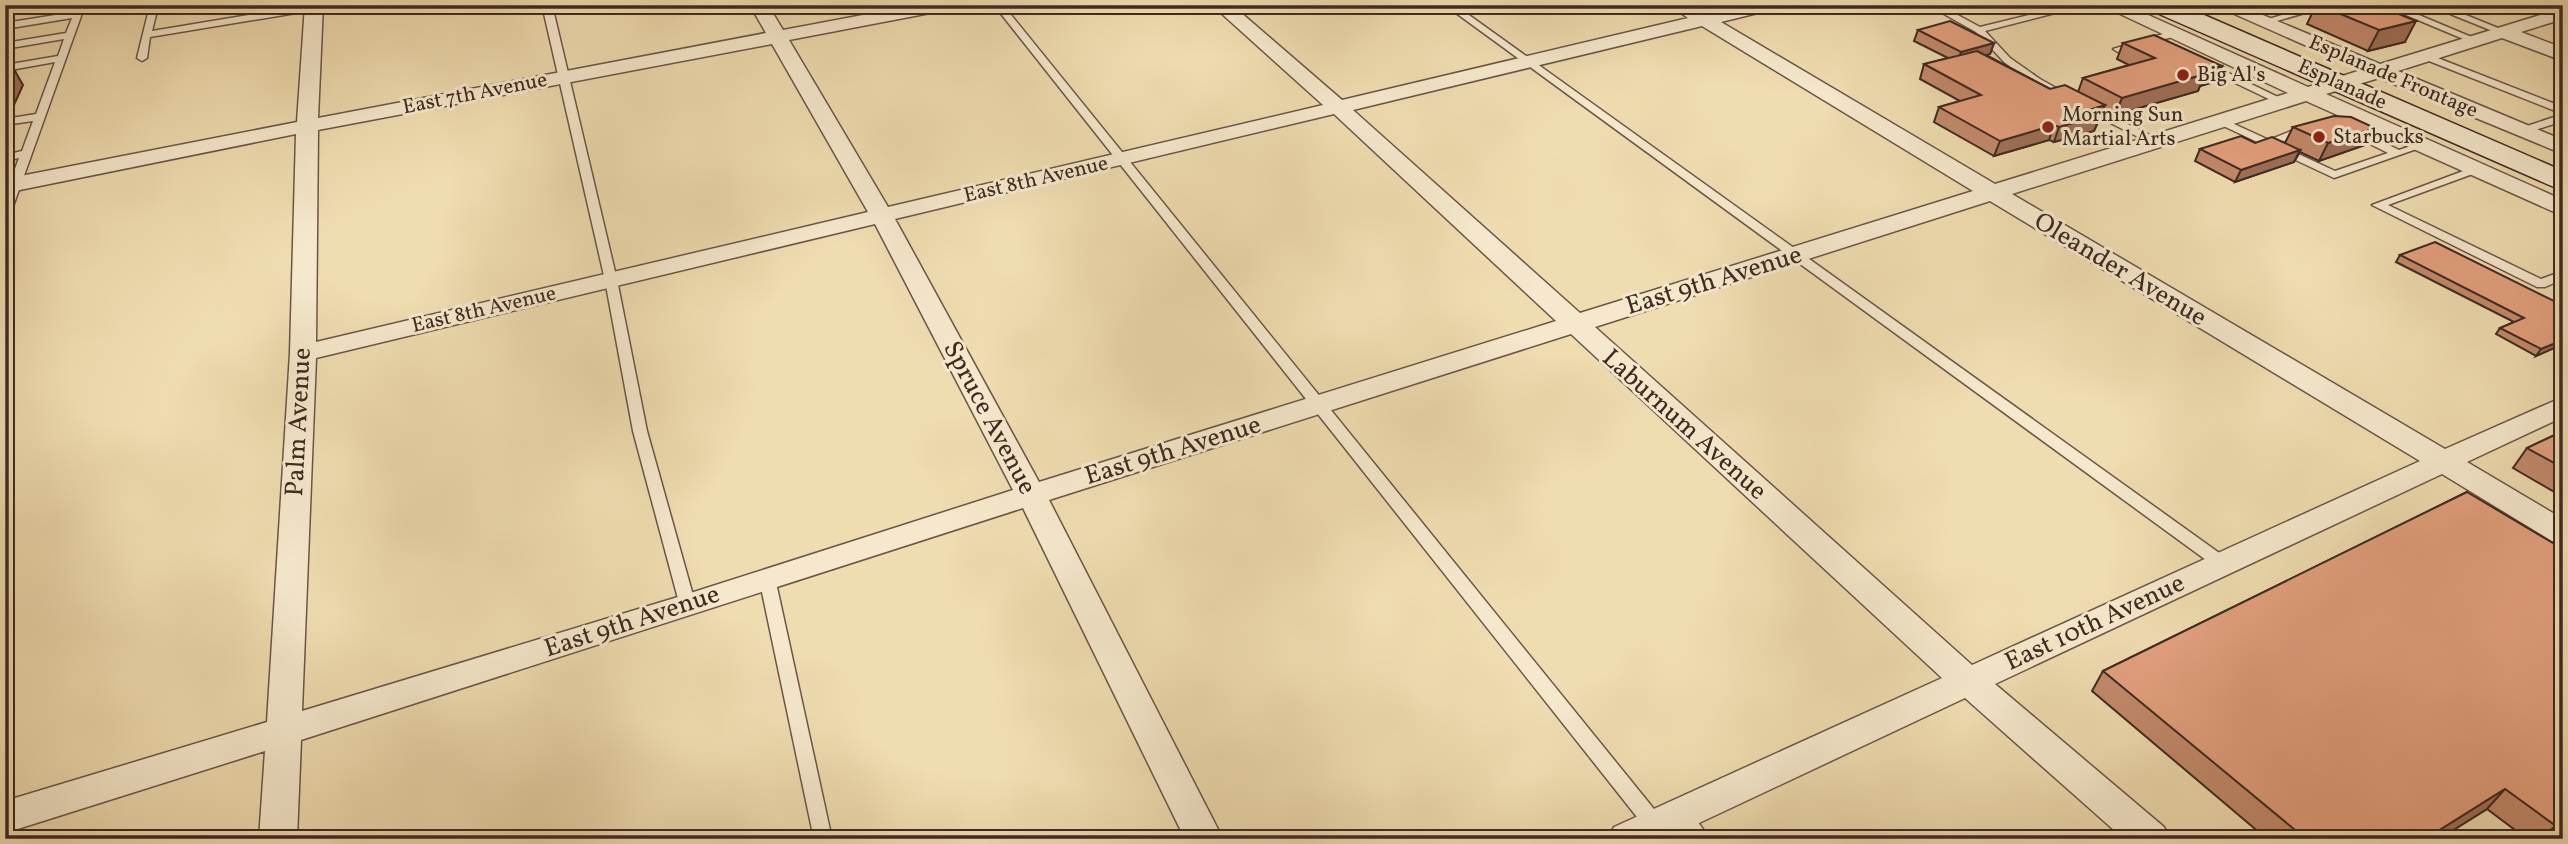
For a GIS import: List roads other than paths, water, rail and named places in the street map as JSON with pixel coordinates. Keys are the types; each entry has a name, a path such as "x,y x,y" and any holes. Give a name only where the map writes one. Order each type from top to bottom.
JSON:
{"main road":[{"name":"Esplanade","path":"2159,5 2361,78 2563,182"},
{"name":"Esplanade","path":"2189,5 2563,165"}],"street":[{"name":"Spruce Avenue","path":"759,5 775,37 881,216 1031,495 1204,839"},
{"name":"East 7th Avenue","path":"10,185 946,5"},
{"name":"Laburnum Avenue","path":"1221,5 1339,108 1968,682 1997,704 2151,839"},
{"name":"Oleander Avenue","path":"1679,5 2563,533"},
{"name":"East 8th Avenue","path":"303,353 1768,5"},
{"name":"Esplanade Frontage","path":"2110,5 2168,40 2294,98 2420,146 2563,209"},
{"name":"Esplanade Frontage","path":"2223,5 2263,22 2361,78 2522,131 2563,148"},
{"name":"Palm Avenue","path":"278,839 303,353 307,126 314,6"},
{"name":"East 9th Avenue","path":"5,817 688,606 767,578 2563,13"},
{"path":"2503,32 2563,55"},
{"name":"East 10th Avenue","path":"1666,829 1968,682 2563,406"}],"lane":[{"path":"547,5 611,280 640,431 688,606"},
{"path":"998,5 1119,160 1666,829"},
{"path":"1450,5 2223,564"},
{"path":"1932,5 1979,30 2007,60 2036,81 2156,142"},
{"path":"1979,30 2082,5"},
{"path":"2263,22 2328,5"},
{"path":"2386,5 2476,41"},
{"path":"2432,5 2503,32"},
{"path":"146,35 314,6"},
{"path":"5,26 80,10"},
{"path":"5,212 10,185 40,117 80,10"},
{"path":"142,58 152,11"},
{"path":"5,46 70,35"},
{"path":"2118,49 2151,40 2168,40"},
{"path":"2187,57 2294,98"},
{"path":"2427,57 2563,111"},
{"path":"5,68 61,58"},
{"path":"5,122 40,117"},
{"path":"2522,131 2563,117"},
{"path":"2221,121 2334,175 2420,146"},
{"path":"2267,144 2317,125"},
{"path":"2339,126 2398,153"},
{"path":"5,158 25,154"},
{"path":"2474,170 2378,205 2541,284 2563,275"},
{"path":"767,578 823,839"}],"place":[{"name":"Big Al's","path":"2183,75"},
{"name":"Morning Sun Martial Arts","path":"2048,127"},
{"name":"Starbucks","path":"2319,137"}]}
